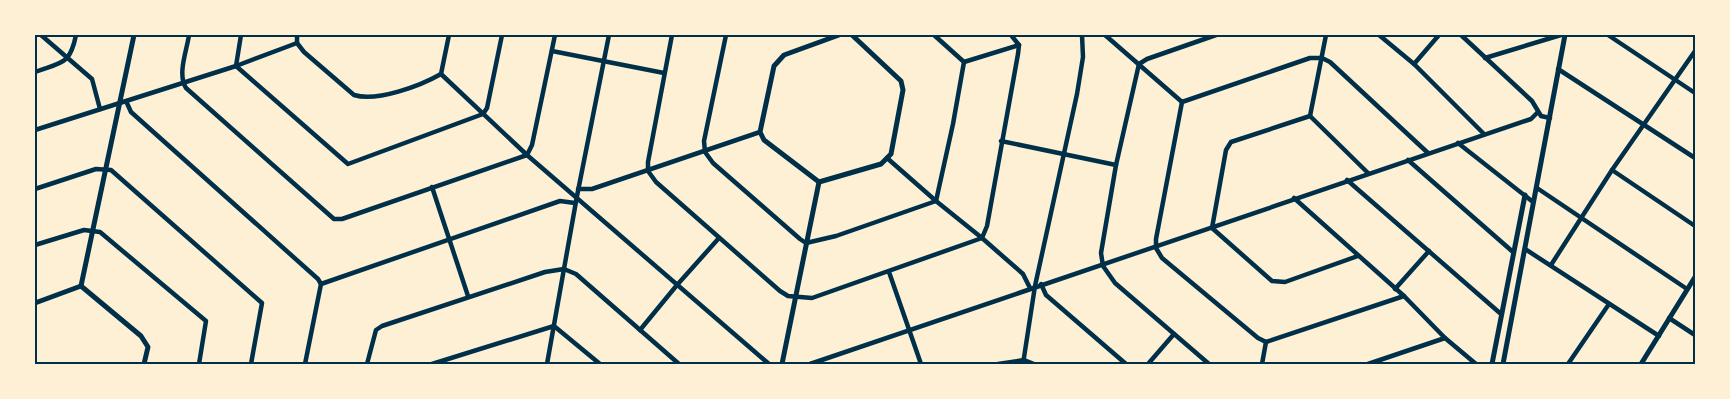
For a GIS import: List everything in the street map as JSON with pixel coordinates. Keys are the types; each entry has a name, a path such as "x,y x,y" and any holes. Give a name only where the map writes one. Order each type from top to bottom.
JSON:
{"street":[{"path":"41,35 92,79 100,109"},
{"path":"35,72 68,58 72,52 76,35"},
{"path":"80,286 104,168 123,101 134,35"},
{"path":"189,35 182,82 194,97 334,219 342,219 527,154 532,145 555,35"},
{"path":"236,66 242,35"},
{"path":"297,35 297,43 304,52 354,95 362,98 386,94 441,74"},
{"path":"441,74 449,35"},
{"path":"236,66 348,164 483,114 487,108 502,35"},
{"path":"547,364 576,196 606,62 609,35"},
{"path":"672,35 648,171 656,182 780,291 796,297 812,298 982,238 987,226 1019,45 1011,35"},
{"path":"726,35 704,141 704,152 713,163 806,243"},
{"path":"819,182 764,140 760,132 774,66 777,60 784,55 839,35"},
{"path":"819,182 881,164 891,154 903,90 901,80 852,35"},
{"path":"934,35 964,62"},
{"path":"1024,362 1083,57 1082,35"},
{"path":"1105,35 1182,102"},
{"path":"1209,364 1116,283 1103,266 1101,244 1116,165 1139,64 1147,59 1216,35"},
{"path":"1310,116 1326,35"},
{"path":"1379,35 1414,64 1484,134"},
{"path":"1414,64 1439,35"},
{"path":"1461,35 1532,100 1537,113 1550,118"},
{"path":"1485,58 1561,35"},
{"path":"1503,364 1565,35"},
{"path":"1608,35 1695,93"},
{"path":"35,130 236,66 297,43"},
{"path":"964,62 1019,45"},
{"path":"1551,265 1612,170 1695,50"},
{"path":"552,51 664,73"},
{"path":"1182,102 1310,58 1322,58 1330,62 1428,153"},
{"path":"936,202 964,62"},
{"path":"1558,69 1695,158"},
{"path":"441,74 527,154 769,364"},
{"path":"123,101 131,112 322,284"},
{"path":"1182,102 1156,248 1162,258 1258,338 1266,342 1404,296"},
{"path":"810,364 1531,119 1537,113"},
{"path":"1310,116 1368,173"},
{"path":"1212,228 1226,150 1231,142 1310,116"},
{"path":"578,189 592,190 760,132"},
{"path":"1001,141 1116,165"},
{"path":"1458,143 1534,202"},
{"path":"887,158 936,202 982,238 1023,274 1030,288"},
{"path":"1408,160 1513,252"},
{"path":"35,189 104,168 118,176 262,303 251,364"},
{"path":"1612,170 1695,226"},
{"path":"1347,180 1501,314"},
{"path":"782,364 819,182"},
{"path":"432,187 468,296"},
{"path":"1536,188 1687,289"},
{"path":"1492,364 1525,195"},
{"path":"1294,198 1404,296 1445,338 1476,364"},
{"path":"322,284 560,201 575,203"},
{"path":"806,243 836,236 936,202"},
{"path":"1212,228 1272,281 1277,282 1285,282 1358,256"},
{"path":"35,245 84,230 93,229 100,232 206,321 198,364"},
{"path":"640,330 719,238"},
{"path":"1525,249 1659,336"},
{"path":"1395,288 1429,251"},
{"path":"368,364 376,330 468,296 545,272 564,269 576,274 679,364"},
{"path":"889,272 921,364"},
{"path":"1641,364 1695,277"},
{"path":"306,364 322,284"},
{"path":"1038,285 1046,295 1126,364"},
{"path":"35,303 80,286"},
{"path":"80,286 141,336 148,348 144,364"},
{"path":"1568,364 1609,304"},
{"path":"1669,318 1695,335"},
{"path":"432,364 554,326"},
{"path":"554,326 600,364"},
{"path":"1148,364 1174,334"},
{"path":"1368,364 1445,338"},
{"path":"1262,364 1266,342"},
{"path":"998,364 1024,362 1034,364"}]}
